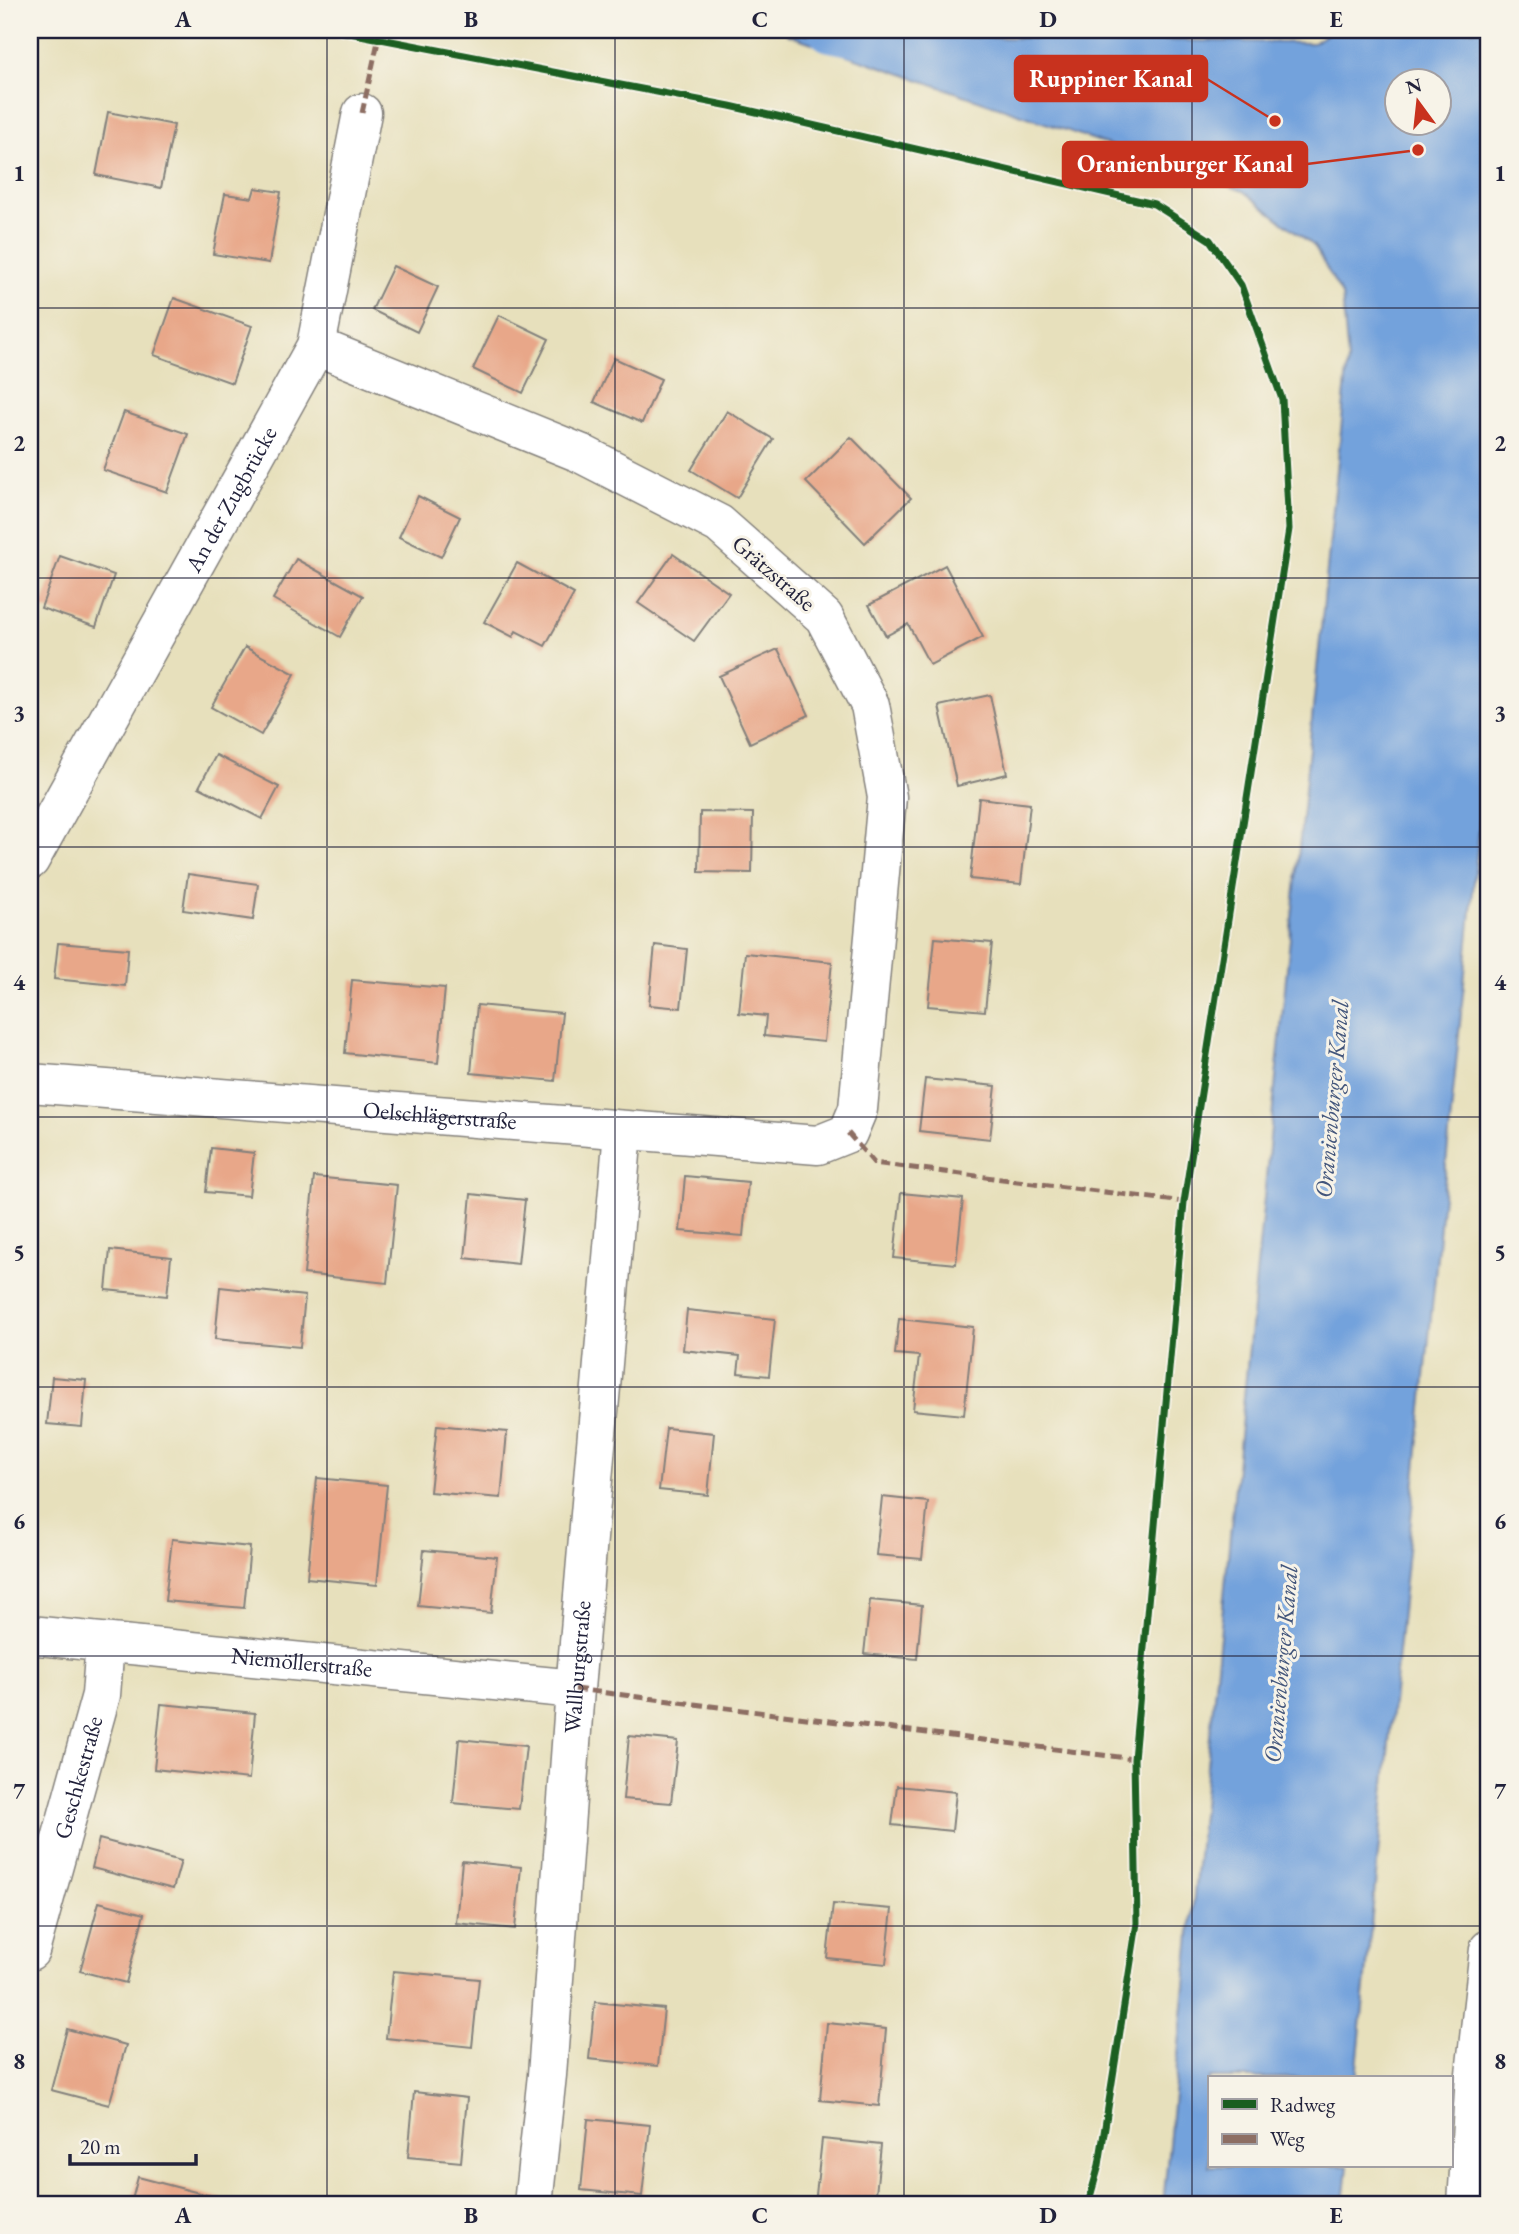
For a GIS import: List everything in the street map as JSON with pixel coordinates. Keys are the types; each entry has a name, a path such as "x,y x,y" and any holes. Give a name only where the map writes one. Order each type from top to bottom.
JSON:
{"street":[{"name":"An der Zugbrücke","path":"30,860 316,346 362,113"},
{"name":"Grätzstraße","path":"316,346 580,453 719,524 824,617 870,705 887,797 858,1109 848,1133"},
{"name":"Oelschlägerstraße","path":"30,1083 818,1145 848,1133"},
{"name":"Wallburgstraße","path":"533,2204 547,2075 575,1689 623,1130"},
{"name":"Niemöllerstraße","path":"30,1635 575,1689"},
{"name":"Geschkestraße","path":"30,1951 101,1695 105,1643"},
{"path":"1467,2204 1475,2074 1489,1949"}],"water":[{"path":"1333,30 1489,30 1489,729 1356,2076 1208,2076 1208,2168 1348,2168 1344,2204 1163,2204 1348,360 1342,295 1314,246 1243,191 786,34 1313,43"}],"building":[{"path":"108,112 174,125 161,188 96,175"},
{"path":"255,188 281,192 269,263 213,254 225,194 252,198"},
{"path":"393,266 438,287 417,332 372,310"},
{"path":"174,298 252,326 232,383 154,355"},
{"path":"499,315 549,339 523,393 473,369"},
{"path":"614,358 661,379 642,423 594,402"},
{"path":"727,411 773,439 737,498 691,470"},
{"path":"124,412 188,434 167,492 103,470"},
{"path":"851,437 911,498 865,543 806,482"},
{"path":"418,496 460,517 441,557 399,537"},
{"path":"673,554 729,593 694,641 638,603"},
{"path":"60,556 114,575 96,627 41,608"},
{"path":"296,559 363,596 340,637 273,599"},
{"path":"517,563 574,594 545,646 516,631 513,637 484,622"},
{"path":"945,565 983,637 930,665 908,624 886,636 869,605"},
{"path":"245,647 295,674 261,735 211,707"},
{"path":"778,649 809,715 750,743 719,676"},
{"path":"990,695 1007,774 957,786 939,706"},
{"path":"216,755 279,787 262,819 199,787"},
{"path":"979,798 1030,804 1021,884 970,879"},
{"path":"700,812 753,813 752,873 699,872"},
{"path":"188,874 258,884 253,920 183,910"},
{"path":"935,938 992,943 985,1011 928,1006"},
{"path":"58,943 128,949 125,986 54,979"},
{"path":"655,945 687,949 681,1008 649,1005"},
{"path":"745,953 832,962 824,1042 764,1036 766,1016 739,1013"},
{"path":"352,980 445,988 438,1063 345,1053"},
{"path":"477,1005 562,1013 555,1081 471,1073"},
{"path":"925,1079 996,1086 990,1139 919,1131"},
{"path":"211,1148 254,1153 249,1196 206,1192"},
{"path":"685,1176 748,1182 743,1236 680,1231"},
{"path":"314,1177 397,1185 387,1283 304,1274"},
{"path":"901,1193 963,1199 956,1264 894,1258"},
{"path":"471,1194 525,1200 518,1264 465,1258"},
{"path":"110,1250 171,1257 167,1296 106,1290"},
{"path":"220,1287 305,1296 300,1347 215,1339"},
{"path":"687,1310 775,1319 769,1376 738,1373 740,1356 683,1350"},
{"path":"899,1319 973,1327 964,1415 913,1410 919,1356 895,1354"},
{"path":"52,1377 86,1380 82,1427 47,1424"},
{"path":"437,1425 507,1432 501,1498 430,1492"},
{"path":"666,1428 714,1433 708,1495 659,1490"},
{"path":"317,1478 387,1485 377,1585 307,1578"},
{"path":"882,1497 928,1502 922,1559 876,1555"},
{"path":"172,1539 250,1547 244,1608 165,1601"},
{"path":"424,1550 497,1557 491,1613 418,1606"},
{"path":"870,1600 922,1605 917,1659 864,1654"},
{"path":"161,1704 255,1713 249,1779 154,1769"},
{"path":"629,1736 678,1741 671,1803 623,1799"},
{"path":"459,1739 526,1746 519,1809 453,1803"},
{"path":"897,1786 956,1792 952,1831 892,1825"},
{"path":"99,1839 181,1861 173,1889 92,1868"},
{"path":"462,1861 521,1867 515,1929 456,1923"},
{"path":"99,1902 144,1914 126,1983 80,1971"},
{"path":"833,1904 892,1909 886,1964 827,1958"},
{"path":"393,1971 479,1979 472,2047 386,2038"},
{"path":"595,2002 664,2009 658,2066 589,2059"},
{"path":"827,2023 886,2029 879,2106 820,2100"},
{"path":"67,2029 126,2045 109,2105 51,2090"},
{"path":"414,2092 467,2098 461,2162 408,2157"},
{"path":"588,2119 650,2125 642,2196 581,2190"},
{"path":"822,2139 881,2145 875,2204 815,2204"},
{"path":"138,2177 222,2199 220,2204 131,2204"}],"waterway":[{"path":"830,30 916,47"}],"marked path":[{"path":"362,113 379,37"},
{"path":"848,1133 874,1163 1184,1202"},
{"path":"575,1689 1134,1759"}],"cycle path":[{"path":"334,30 730,106 1154,204 1210,240 1241,285 1282,399 1289,529 1184,1202 1134,1759 1137,1923 1099,2165 1088,2204"}],"place":[{"name":"Ruppiner Kanal","path":"1275,121"},
{"name":"Oranienburger Kanal","path":"1418,150"}]}
